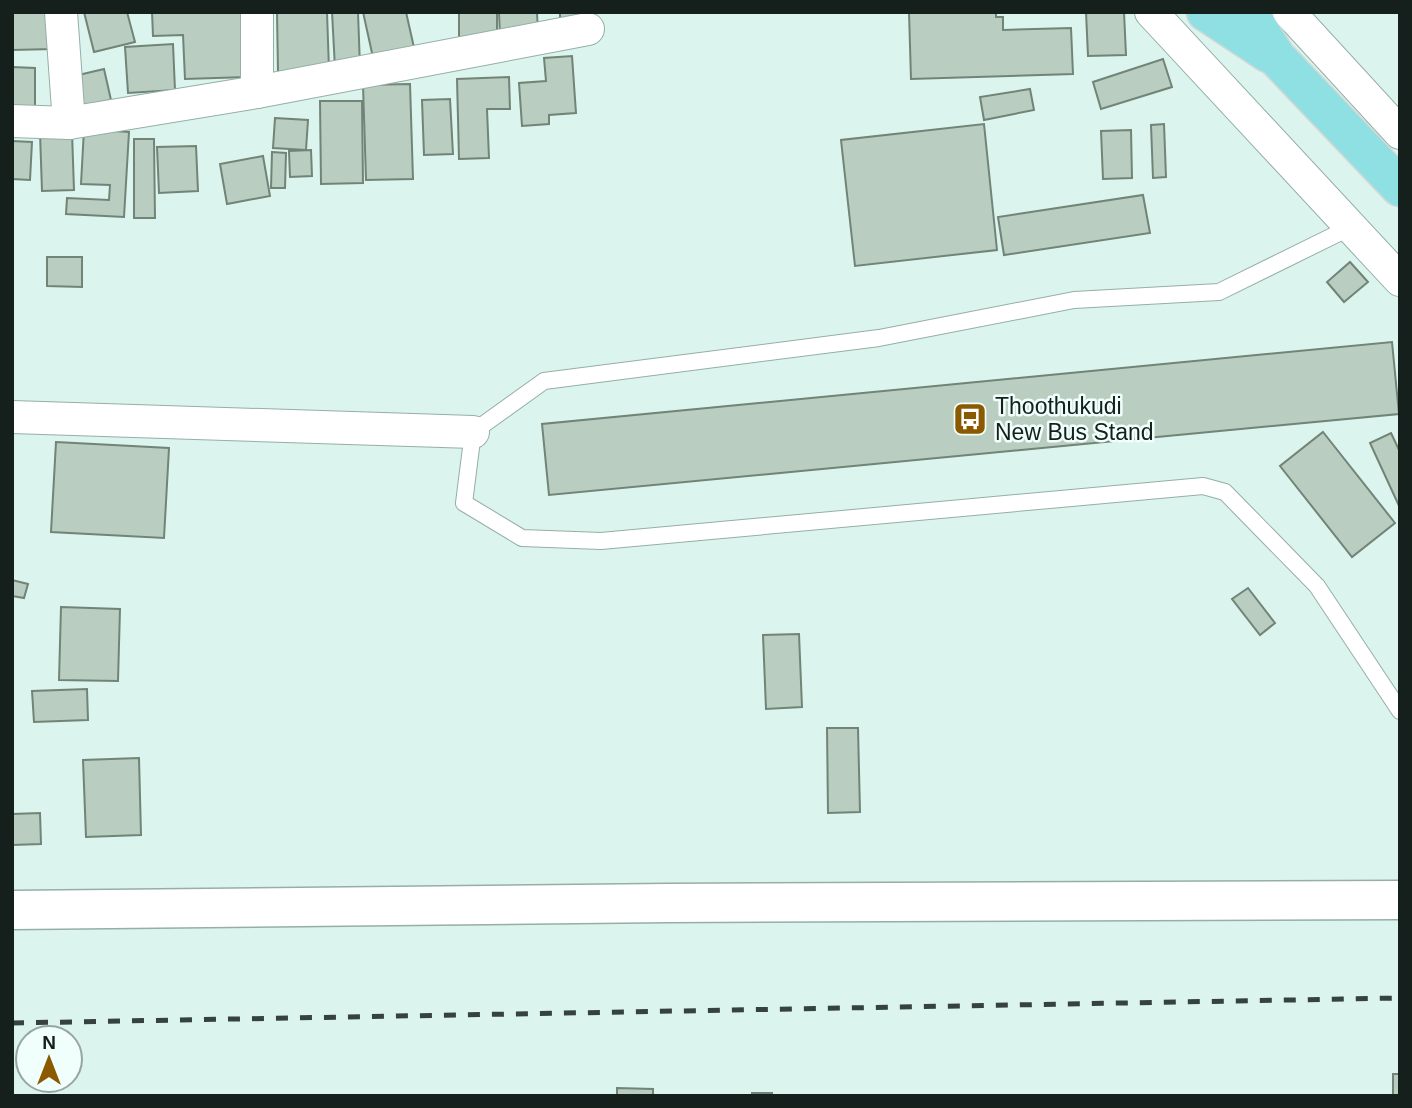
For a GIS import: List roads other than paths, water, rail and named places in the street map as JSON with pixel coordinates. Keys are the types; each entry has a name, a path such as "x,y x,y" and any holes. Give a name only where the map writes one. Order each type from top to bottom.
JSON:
{"main road":[{"path":"1206,12 1276,57"},
{"path":"1248,12 1276,57 1400,187"}],"street":[{"path":"61,12 69,123"},
{"path":"257,12 257,92"},
{"path":"1151,12 1400,280"},
{"path":"1289,12 1400,133"},
{"path":"12,121 69,123 257,92 588,29"},
{"path":"12,417 473,432"},
{"path":"12,910 682,903 1400,900"}],"lane":[{"path":"1350,227 1219,292 1074,300 878,338 544,381 473,432 464,503 522,538 601,541 1203,486 1225,492 1317,586 1400,711"}],"railway":[{"path":"12,1023 1400,998"}],"place":[{"name":"Thoothukudi New Bus Stand","path":"970,419"}]}
